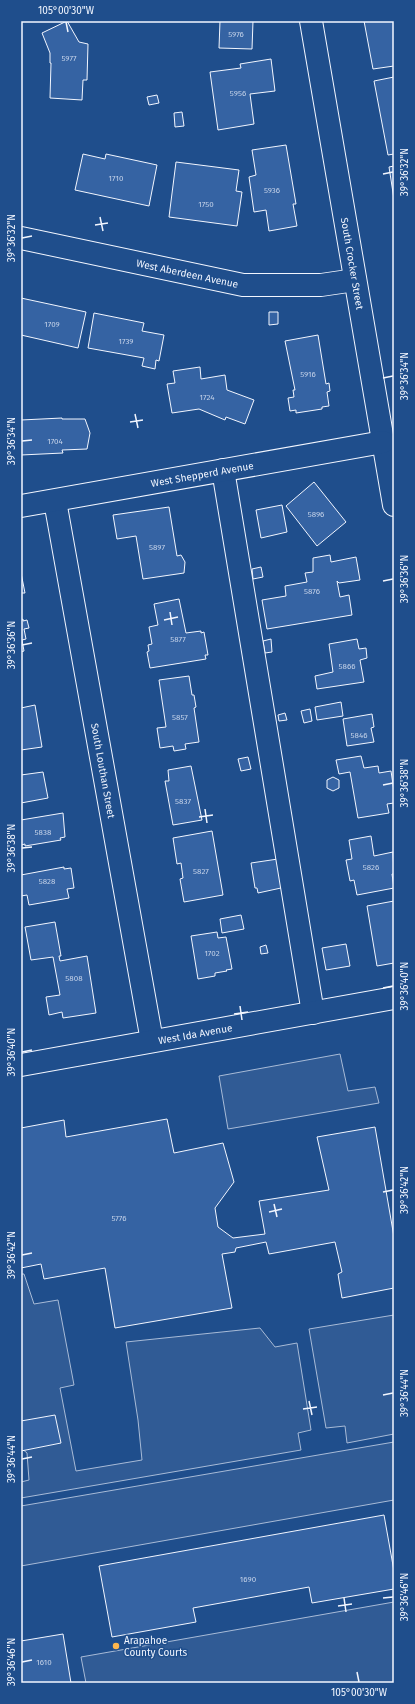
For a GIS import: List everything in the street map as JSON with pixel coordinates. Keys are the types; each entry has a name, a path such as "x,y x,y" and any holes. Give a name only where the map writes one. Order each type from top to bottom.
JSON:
{"street":[{"name":"South Crocker Street","path":"312,21 394,505"},
{"name":"West Aberdeen Avenue","path":"21,238 243,285 321,285 355,280"},
{"name":"West Shepperd Avenue","path":"21,506 383,442"},
{"path":"224,470 313,1012"},
{"name":"South Louthan Street","path":"55,501 152,1041"},
{"name":"West Ida Avenue","path":"21,1065 394,998"}],"shaded area":[{"path":"340,1054 348,1091 375,1087 379,1103 228,1129 219,1076"},
{"path":"21,1274 24,1274 34,1304 58,1300 74,1385 60,1388 76,1471 142,1460 138,1420 126,1342 260,1328 275,1347 297,1343 311,1430 298,1433 301,1450 21,1498 21,1482 29,1480 27,1453 21,1448"},
{"path":"394,1315 394,1434 347,1443 345,1426 326,1428 309,1329"},
{"path":"394,1442 394,1500 21,1566 21,1506"},
{"path":"394,1602 394,1683 86,1683 81,1657"}],"building":[{"path":"67,21 79,42 88,44 87,80 83,80 82,100 50,98 50,53 42,33"},
{"path":"220,21 253,21 252,49 219,48"},
{"path":"364,21 394,21 394,66 373,69"},
{"path":"271,59 275,91 250,94 254,124 218,130 210,72 241,68 240,64"},
{"path":"394,77 394,154 388,155 374,81"},
{"path":"157,95 159,103 149,105 147,97"},
{"path":"182,112 184,126 175,127 174,113"},
{"path":"286,145 296,204 293,204 297,226 269,231 266,210 254,212 249,177 256,175 252,150"},
{"path":"83,154 105,159 106,154 157,165 149,206 75,190"},
{"path":"176,162 239,170 236,191 242,192 237,226 169,217"},
{"path":"394,166 394,199 389,167"},
{"path":"21,298 86,312 78,348 21,335"},
{"path":"269,312 278,312 278,324 269,325"},
{"path":"94,313 144,323 142,331 164,335 159,361 156,360 155,369 142,366 144,358 88,348"},
{"path":"318,335 326,384 329,383 330,391 327,392 329,406 322,407 322,409 296,413 296,410 290,411 288,398 294,397 293,390 295,390 285,341"},
{"path":"200,367 201,379 225,375 227,390 254,400 245,424 226,417 225,420 199,409 172,413 167,384 175,383 173,371"},
{"path":"62,418 85,419 90,433 87,449 62,450 63,453 21,455 21,420"},
{"path":"314,482 346,522 317,546 286,506"},
{"path":"282,505 287,532 261,538 256,510"},
{"path":"169,507 177,556 181,555 185,562 184,573 143,579 136,536 117,539 113,515"},
{"path":"330,555 331,562 356,557 360,580 339,583 337,581 340,597 349,595 352,615 267,629 262,600 286,596 285,586 307,582 305,573 313,572 313,558"},
{"path":"261,567 263,577 253,579 252,569"},
{"path":"21,573 25,593 21,593"},
{"path":"179,599 186,633 204,632 208,655 205,655 206,659 150,668 147,652 149,651 148,645 152,644 149,627 158,625 154,604"},
{"path":"23,619 23,621 27,620 29,628 24,629 26,639 22,640 24,651 21,652 21,620"},
{"path":"271,639 272,652 265,653 263,641"},
{"path":"357,639 359,649 366,648 367,658 360,660 364,682 317,689 315,676 333,672 329,644"},
{"path":"189,676 192,695 194,695 196,707 194,708 199,742 185,744 186,749 174,751 173,746 160,748 157,728 166,727 159,680"},
{"path":"341,702 343,716 317,720 315,707"},
{"path":"35,705 42,747 21,750 21,708"},
{"path":"310,709 312,721 304,723 301,711"},
{"path":"285,713 287,720 279,721 278,715"},
{"path":"372,714 374,727 371,728 374,742 347,746 343,719"},
{"path":"361,756 364,768 378,766 379,773 391,771 394,803 387,804 389,813 358,818 350,772 339,774 336,760"},
{"path":"248,757 251,769 241,771 238,759"},
{"path":"191,766 202,820 173,825 165,781 169,781 168,770"},
{"path":"43,772 48,798 21,803 21,775"},
{"path":"333,777 339,780 339,788 333,791 327,788 327,780"},
{"path":"63,813 65,837 60,838 61,840 25,846 25,844 21,845 21,820"},
{"path":"212,831 223,895 184,902 180,879 183,878 181,863 177,864 173,838"},
{"path":"371,836 374,856 393,852 394,874 392,874 394,888 357,895 354,880 350,881 346,860 352,859 349,840"},
{"path":"278,859 281,888 258,893 257,888 255,888 251,863"},
{"path":"64,867 64,869 71,868 74,888 67,889 69,898 29,905 27,895 21,896 21,875"},
{"path":"394,901 394,963 377,966 367,906"},
{"path":"241,915 244,929 222,933 220,919"},
{"path":"55,922 61,956 59,956 60,961 87,956 96,1013 63,1018 62,1012 49,1015 46,997 60,995 53,957 31,960 25,927"},
{"path":"217,932 218,938 226,937 232,969 215,973 215,976 198,979 191,936"},
{"path":"346,944 350,966 326,970 322,948"},
{"path":"266,945 268,953 261,954 260,947"},
{"path":"167,1119 174,1153 223,1143 234,1182 215,1208 218,1227 233,1238 265,1234 259,1201 329,1190 317,1137 375,1127 394,1237 394,1288 342,1298 338,1274 342,1272 335,1242 269,1254 266,1242 236,1248 235,1252 222,1254 232,1308 115,1328 105,1268 44,1279 41,1264 21,1268 21,1128 64,1120 66,1137"},
{"path":"55,1415 61,1443 21,1451 21,1421"},
{"path":"384,1515 394,1571 394,1589 312,1603 309,1587 193,1608 196,1622 112,1637 99,1566"},
{"path":"63,1634 71,1683 21,1683 21,1641"}],"place":[{"name":"Arapahoe County Courts","path":"116,1646"}]}
